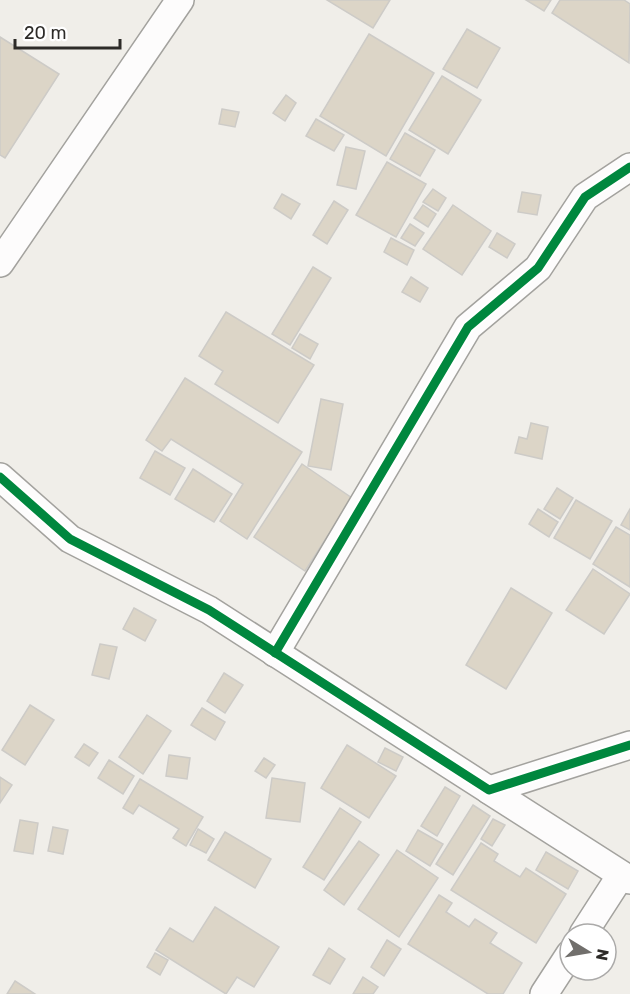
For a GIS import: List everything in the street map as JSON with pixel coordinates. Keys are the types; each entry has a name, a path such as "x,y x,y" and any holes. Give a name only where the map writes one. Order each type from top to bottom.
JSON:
{"street":[{"path":"0,263 180,0"},
{"path":"275,653 468,327 538,268 585,197 630,167"},
{"path":"0,477 70,539 209,610 625,878 592,922"},
{"path":"489,790 630,745"},
{"path":"544,994 558,972"}],"building":[{"path":"327,0 390,0 373,28"},
{"path":"526,0 551,0 544,11"},
{"path":"560,0 624,0 630,4 629,63 552,13"},
{"path":"467,29 500,48 477,88 443,69"},
{"path":"369,34 434,73 386,156 320,116"},
{"path":"0,37 59,74 5,158 0,155"},
{"path":"442,76 481,100 448,154 409,130"},
{"path":"286,95 296,103 285,121 273,113"},
{"path":"222,109 239,112 235,127 219,124"},
{"path":"316,119 344,135 334,151 306,136"},
{"path":"405,133 435,150 420,176 390,159"},
{"path":"346,147 365,151 356,189 337,185"},
{"path":"387,162 426,184 396,237 356,215"},
{"path":"433,189 446,198 438,211 423,202"},
{"path":"522,192 541,195 537,215 518,212"},
{"path":"282,194 300,204 291,219 274,208"},
{"path":"334,201 348,210 327,244 313,235"},
{"path":"423,205 436,214 428,227 414,218"},
{"path":"453,205 491,231 462,275 423,249"},
{"path":"410,224 424,233 415,246 401,238"},
{"path":"497,233 515,244 507,258 489,247"},
{"path":"391,238 414,250 407,265 384,252"},
{"path":"313,267 331,278 290,345 272,334"},
{"path":"411,277 428,288 420,302 402,292"},
{"path":"226,312 314,365 278,423 215,384 223,371 199,356"},
{"path":"300,334 318,344 310,359 292,348"},
{"path":"185,378 302,452 247,539 220,521 243,484 171,439 162,451 146,440"},
{"path":"321,399 343,404 331,470 308,466"},
{"path":"531,423 548,427 542,459 515,453 519,437 527,439"},
{"path":"155,451 185,468 170,495 140,478"},
{"path":"302,464 352,498 305,571 254,537"},
{"path":"193,469 232,494 214,522 175,499"},
{"path":"557,488 573,498 560,519 544,509"},
{"path":"576,500 612,521 590,559 554,538"},
{"path":"538,509 558,522 549,537 529,524"},
{"path":"630,509 630,530 621,525"},
{"path":"616,527 630,535 630,587 593,564"},
{"path":"593,569 630,594 604,634 566,610"},
{"path":"511,588 552,613 506,689 466,665"},
{"path":"134,608 156,620 145,641 123,629"},
{"path":"100,644 117,647 109,679 92,675"},
{"path":"224,673 243,685 225,713 207,701"},
{"path":"30,705 54,720 25,765 2,750"},
{"path":"202,708 225,722 215,740 191,725"},
{"path":"147,715 171,731 143,774 119,757"},
{"path":"84,744 98,753 89,766 75,757"},
{"path":"347,745 396,776 369,818 321,788"},
{"path":"385,748 403,757 396,771 378,762"},
{"path":"169,755 190,758 187,779 166,776"},
{"path":"264,758 275,765 266,778 255,771"},
{"path":"109,760 134,776 123,794 98,778"},
{"path":"0,777 12,785 0,803"},
{"path":"272,778 305,783 300,822 266,818"},
{"path":"140,779 203,817 186,846 173,838 179,829 139,805 133,814 123,808"},
{"path":"445,787 460,796 437,836 421,826"},
{"path":"473,805 490,816 453,875 436,864"},
{"path":"340,808 361,822 324,880 303,867"},
{"path":"493,819 505,825 492,846 481,839"},
{"path":"20,820 38,823 33,854 14,851"},
{"path":"53,827 68,830 63,854 48,851"},
{"path":"198,829 214,839 206,853 190,845"},
{"path":"418,830 443,844 430,866 406,851"},
{"path":"225,832 271,859 255,888 208,860"},
{"path":"359,841 379,855 344,905 324,890"},
{"path":"481,843 498,854 494,861 520,877 526,868 566,894 536,943 451,890"},
{"path":"397,850 438,878 399,937 358,909"},
{"path":"546,852 578,871 568,889 536,870"},
{"path":"439,895 452,903 446,912 469,927 475,919 497,933 490,943 522,963 503,994 488,994 408,944"},
{"path":"215,907 279,947 254,987 237,977 226,994 156,950 170,928 193,942"},
{"path":"387,940 401,949 384,976 371,967"},
{"path":"329,948 345,959 330,984 313,975"},
{"path":"155,953 168,960 160,975 147,967"},
{"path":"363,977 378,987 373,994 353,994"},
{"path":"15,981 35,994 7,994"}],"cycle path":[{"path":"275,653 468,327 538,268 585,197 630,167"},
{"path":"0,477 70,539 209,610 489,790 630,745"}]}
